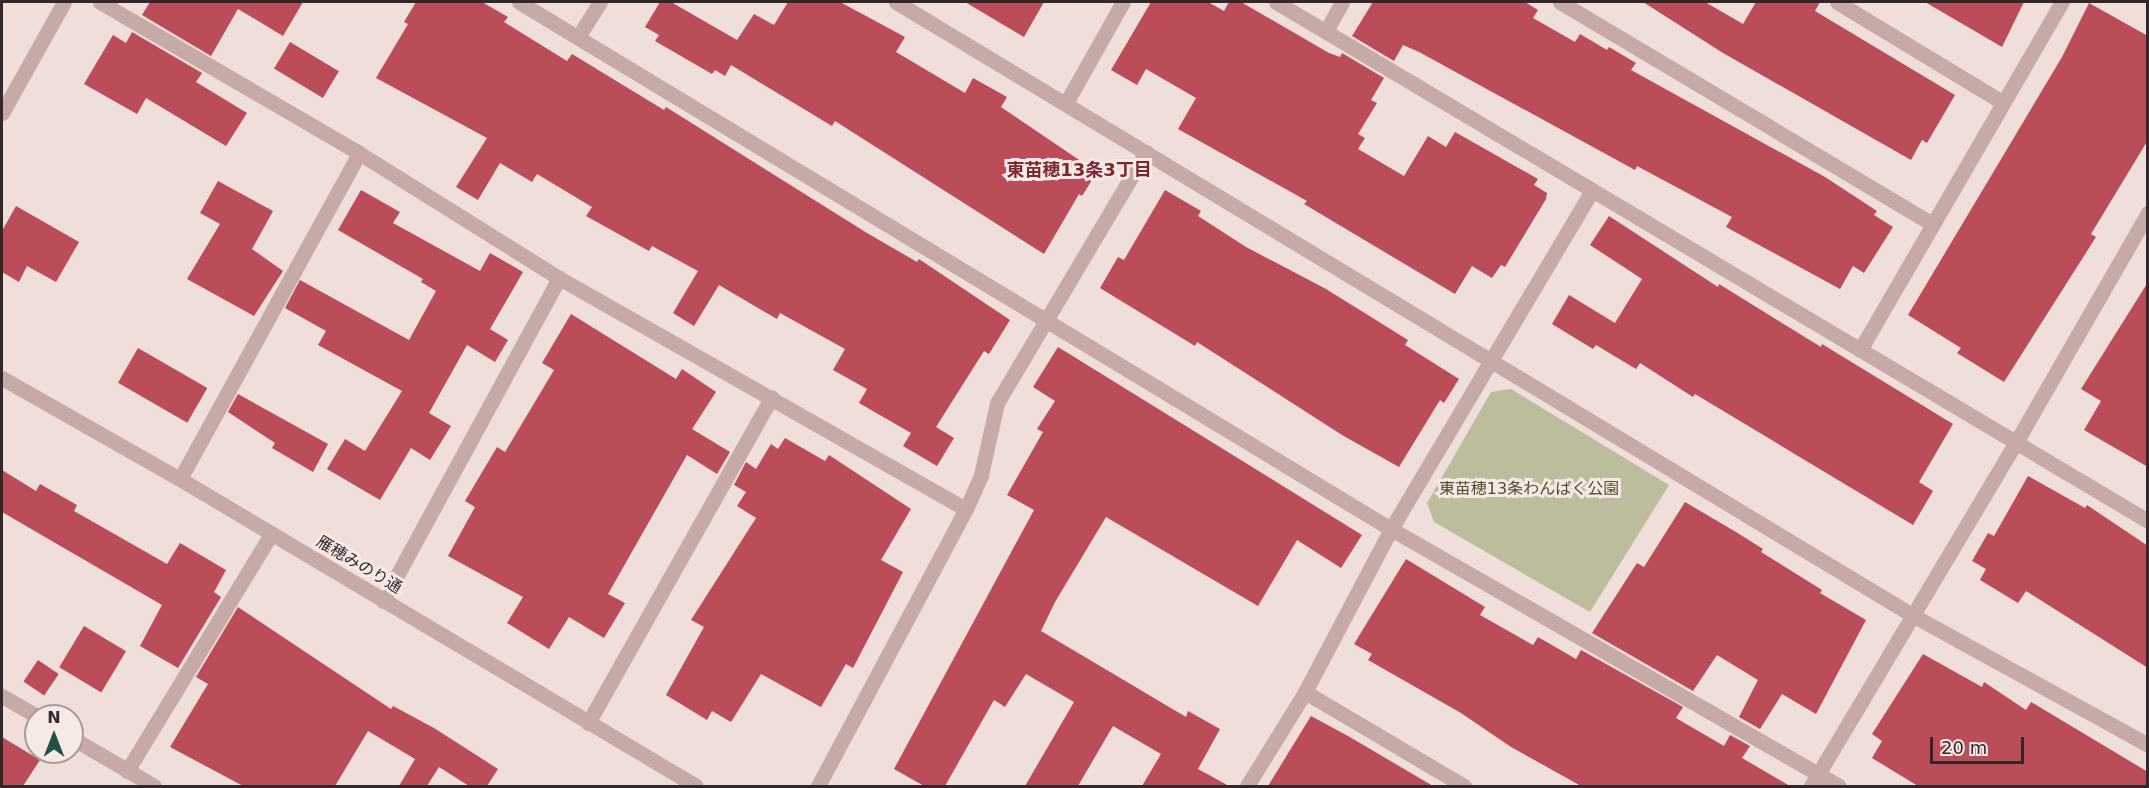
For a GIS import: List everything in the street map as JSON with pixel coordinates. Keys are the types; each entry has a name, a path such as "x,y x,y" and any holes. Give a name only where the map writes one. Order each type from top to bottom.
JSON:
{"street":[{"path":"2,113 64,2"},
{"path":"100,2 359,153 559,278 966,509"},
{"path":"519,2 1391,529 1814,780 1839,786"},
{"path":"578,37 600,2"},
{"path":"896,2 1493,360 1912,615 2148,745"},
{"path":"1066,103 1123,2"},
{"path":"1276,2 2015,444 2148,521"},
{"path":"1326,31 1342,2"},
{"path":"1560,2 1931,224"},
{"path":"1837,2 2002,102"},
{"path":"1860,350 1931,224 2062,2"},
{"path":"818,786 966,509 981,475 997,403 1049,321 1146,152"},
{"path":"180,479 359,153"},
{"path":"1247,786 1305,692 1391,529 1592,191"},
{"path":"1814,780 2015,444 2148,213"},
{"path":"383,601 559,278"},
{"name":"雁穂みのり通","path":"2,378 180,479 588,723 670,780 696,786"},
{"path":"588,723 772,397"},
{"path":"127,771 271,534"},
{"path":"1305,692 1464,786"},
{"path":"2,696 24,709"},
{"path":"84,745 154,786"}],"green space":[{"name":"東苗穂13条わんぱく公園","path":"1511,389 1669,485 1590,612 1434,522 1427,503 1491,392"}],"building":[{"path":"150,2 303,2 283,36 238,9 211,56 142,15"},
{"path":"416,2 482,2 508,17 504,22 567,61 572,54 664,110 666,107 867,233 917,262 919,259 1010,320 989,354 984,351 936,427 954,438 937,466 903,446 911,433 859,403 867,389 833,370 845,349 780,313 777,319 719,285 694,326 673,313 698,271 652,246 649,251 586,216 592,207 537,174 532,182 500,163 478,200 456,187 487,138 376,78 408,24 404,22"},
{"path":"660,2 671,2 737,40 754,14 774,25 788,2 840,2 905,37 896,52 965,93 973,78 1007,97 1001,107 1097,172 1082,196 1079,194 1044,254 835,121 832,126 731,65 725,76 715,70 712,74 655,41 659,35 645,27"},
{"path":"965,2 1044,2 1024,37"},
{"path":"1151,2 1208,2 1224,11 1229,2 1241,2 1329,53 1340,57 1342,53 1384,78 1371,100 1377,103 1358,134 1365,138 1358,149 1404,176 1428,136 1446,147 1455,132 1538,179 1534,185 1547,193 1546,199 1505,267 1501,265 1492,278 1472,266 1455,294 1304,204 1307,201 1178,129 1196,98 1146,69 1137,85 1111,70"},
{"path":"1373,2 1525,2 1538,10 1533,18 1575,42 1580,34 1607,50 1609,47 1636,63 1631,70 1825,177 1877,211 1874,215 1893,227 1864,273 1853,266 1840,289 1726,227 1732,217 1637,166 1635,170 1419,52 1403,45 1394,61 1352,36"},
{"path":"1643,2 1705,2 1743,24 1756,2 1820,2 1815,11 1955,95 1927,143 1922,140 1911,160 1723,53"},
{"path":"1925,2 2024,2 2002,47"},
{"path":"2089,3 2148,36 2148,140 2091,234 2096,237 2004,382 1957,353 1961,348 1908,315 2062,57"},
{"path":"132,32 202,73 196,82 247,113 226,146 146,98 137,114 84,84 113,35 126,43"},
{"path":"290,42 339,71 323,98 274,69"},
{"path":"218,181 273,211 252,249 283,271 254,316 187,279 220,224 200,213"},
{"path":"361,190 400,212 393,223 480,271 490,253 523,272 490,329 508,340 495,362 467,345 429,413 451,426 430,460 411,448 380,500 327,469 345,439 365,451 402,391 318,345 326,331 285,308 300,280 409,340 436,291 421,282 423,279 338,230"},
{"path":"1165,190 1201,211 1198,216 1246,247 1326,289 1408,340 1405,345 1459,379 1444,403 1440,400 1399,467 1342,435 1197,342 1195,346 1100,288 1118,257 1124,260"},
{"path":"16,206 79,242 56,282 27,266 19,282 2,272 2,231"},
{"path":"1609,216 1718,287 1719,284 1953,424 1919,482 1933,491 1913,525 1695,394 1693,397 1640,363 1636,369 1596,345 1593,349 1552,324 1569,295 1615,323 1642,279 1590,245"},
{"path":"2148,282 2148,467 2084,430 2101,401 2081,389"},
{"path":"571,314 676,379 682,369 716,392 692,429 730,452 717,474 687,455 608,594 625,603 604,638 569,617 549,649 507,623 523,597 448,556 475,507 465,501 497,447 505,452 554,370 542,363"},
{"path":"1058,347 1362,535 1341,568 1297,540 1258,606 1106,517 1055,602 1041,631 1186,717 1188,711 1220,729 1198,769 1229,786 1142,786 1161,754 1113,726 1078,786 1025,786 1074,702 1026,674 1005,707 994,700 945,786 924,786 894,769 1034,510 1007,495 1043,432 1037,429 1055,401 1033,387"},
{"path":"138,348 207,388 187,423 118,383"},
{"path":"238,394 328,444 313,472 272,448 275,443 228,412"},
{"path":"785,438 825,461 829,455 911,509 881,560 903,572 853,668 846,664 821,707 761,674 731,722 712,711 707,720 666,695 704,627 691,620 756,518 737,506 746,492 734,485 746,462 756,469 771,444 778,449"},
{"path":"2,470 36,491 40,484 77,505 74,511 167,564 180,543 226,570 214,592 221,597 178,668 140,646 162,605 2,512"},
{"path":"2028,476 2085,508 2087,505 2148,546 2148,668 2026,591 2018,603 1980,580 1986,569 1972,561 1988,533 1994,536"},
{"path":"1685,502 1763,549 1761,552 1822,590 1820,593 1866,620 1816,714 1782,694 1760,729 1739,717 1758,680 1717,655 1693,691 1592,633 1637,563 1644,567"},
{"path":"1406,559 1485,607 1480,615 1533,645 1538,637 1576,659 1581,650 1683,707 1676,718 1724,746 1730,735 1750,746 1742,758 1790,786 1581,786 1511,747 1461,713 1368,660 1372,654 1354,644"},
{"path":"238,607 391,709 393,706 434,728 498,769 487,786 469,786 439,767 427,786 399,786 415,759 368,731 335,786 243,786 170,747 208,684 196,677"},
{"path":"84,626 126,651 101,692 59,667"},
{"path":"1923,654 1982,687 1984,682 2026,710 2031,702 2148,772 2148,786 1918,786 1872,758 1882,741 1872,734"},
{"path":"38,660 59,674 44,696 23,682"},
{"path":"1311,716 1348,736 1433,786 1268,786"},
{"path":"2,737 24,750 24,764 37,764 23,786 2,786"}],"district":[{"name":"東苗穂13条3丁目","path":"1079,170"}]}
